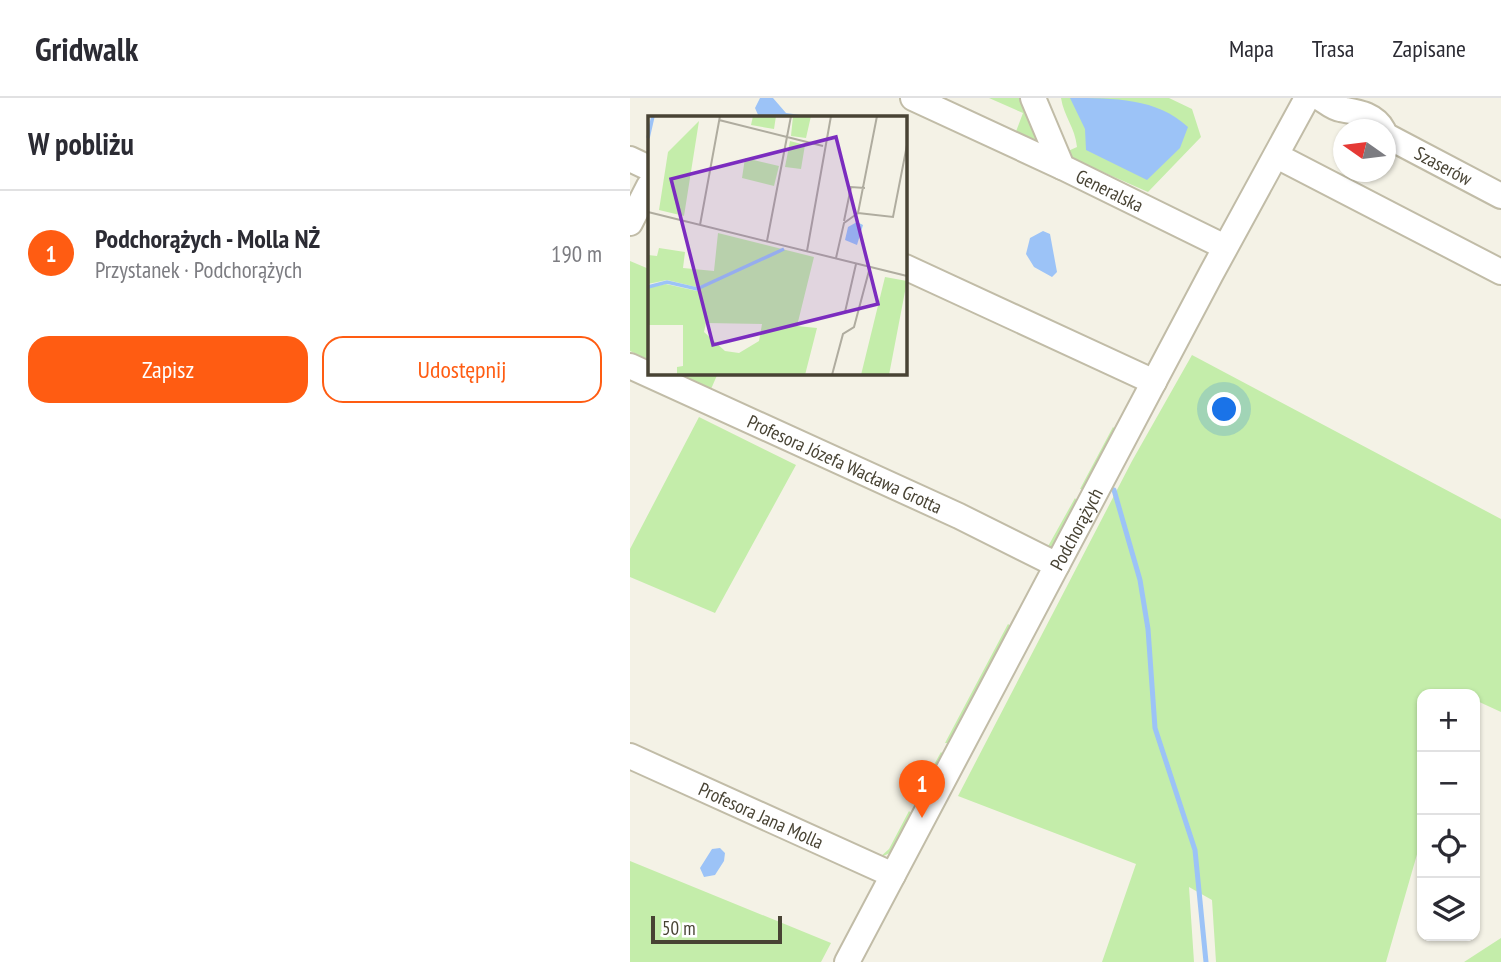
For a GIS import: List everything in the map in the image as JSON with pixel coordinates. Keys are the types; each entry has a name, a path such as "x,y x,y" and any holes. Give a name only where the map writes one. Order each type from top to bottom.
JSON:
{"street":[{"path":"913,98 1062,167"},
{"name":"Generalska","path":"1033,98 1062,167 1225,247"},
{"name":"Podchorążych","path":"847,962 1225,247 1307,98"},
{"path":"1330,104 1349,119"},
{"path":"1330,104 1373,119"},
{"name":"Szaserów","path":"1396,140 1501,196"},
{"path":"1277,156 1501,272"},
{"path":"630,159 648,168"},
{"path":"630,223 648,188"},
{"path":"906,267 1154,382"},
{"name":"Profesora Józefa Wacława Grotta","path":"630,366 959,516 1057,565"},
{"name":"Profesora Jana Molla","path":"630,756 892,875"}],"green space":[{"path":"989,98 1025,98 1040,140 1037,143 1015,134 1023,113"},
{"path":"1061,98 1169,98 1192,109 1201,137 1148,192 1071,158 1068,151 1077,147 1076,140"},
{"path":"630,261 648,269 648,360 630,351"},
{"path":"1192,355 1501,519 1501,712 1480,702 1480,689 1417,689 1417,854 1386,962 1216,962 1212,900 1189,887 1194,962 1102,962 1136,864 958,796 1132,461"},
{"path":"678,374 718,374 711,389"},
{"path":"699,417 796,465 715,613 630,577 630,549"},
{"path":"1113,427 1116,430 1084,489 1080,489"},
{"path":"1075,498 1078,503 1054,546 1046,550"},
{"path":"1008,624 1012,627 950,743 945,743"},
{"path":"941,752 944,755 919,802 914,801"},
{"path":"909,811 912,814 892,852 879,858 889,849"},
{"path":"630,861 831,943 821,962 630,962"},
{"path":"1501,938 1501,962 1464,962"}],"water":[{"path":"760,98 773,98 786,113 808,116 759,116 755,108"},
{"path":"1070,98 1103,98 1149,105 1176,117 1188,127 1180,148 1147,180 1086,150 1085,129"},
{"path":"1043,231 1050,234 1057,272 1052,277 1034,267 1026,254 1030,238"},
{"path":"720,848 725,853 724,861 715,875 704,877 700,868 712,849"}],"waterway":[{"path":"1114,490 1140,580 1148,629 1155,728 1195,850 1206,962"}],"place":[{"name":"Podchorążych - Molla NŻ","path":"922,818"}]}
